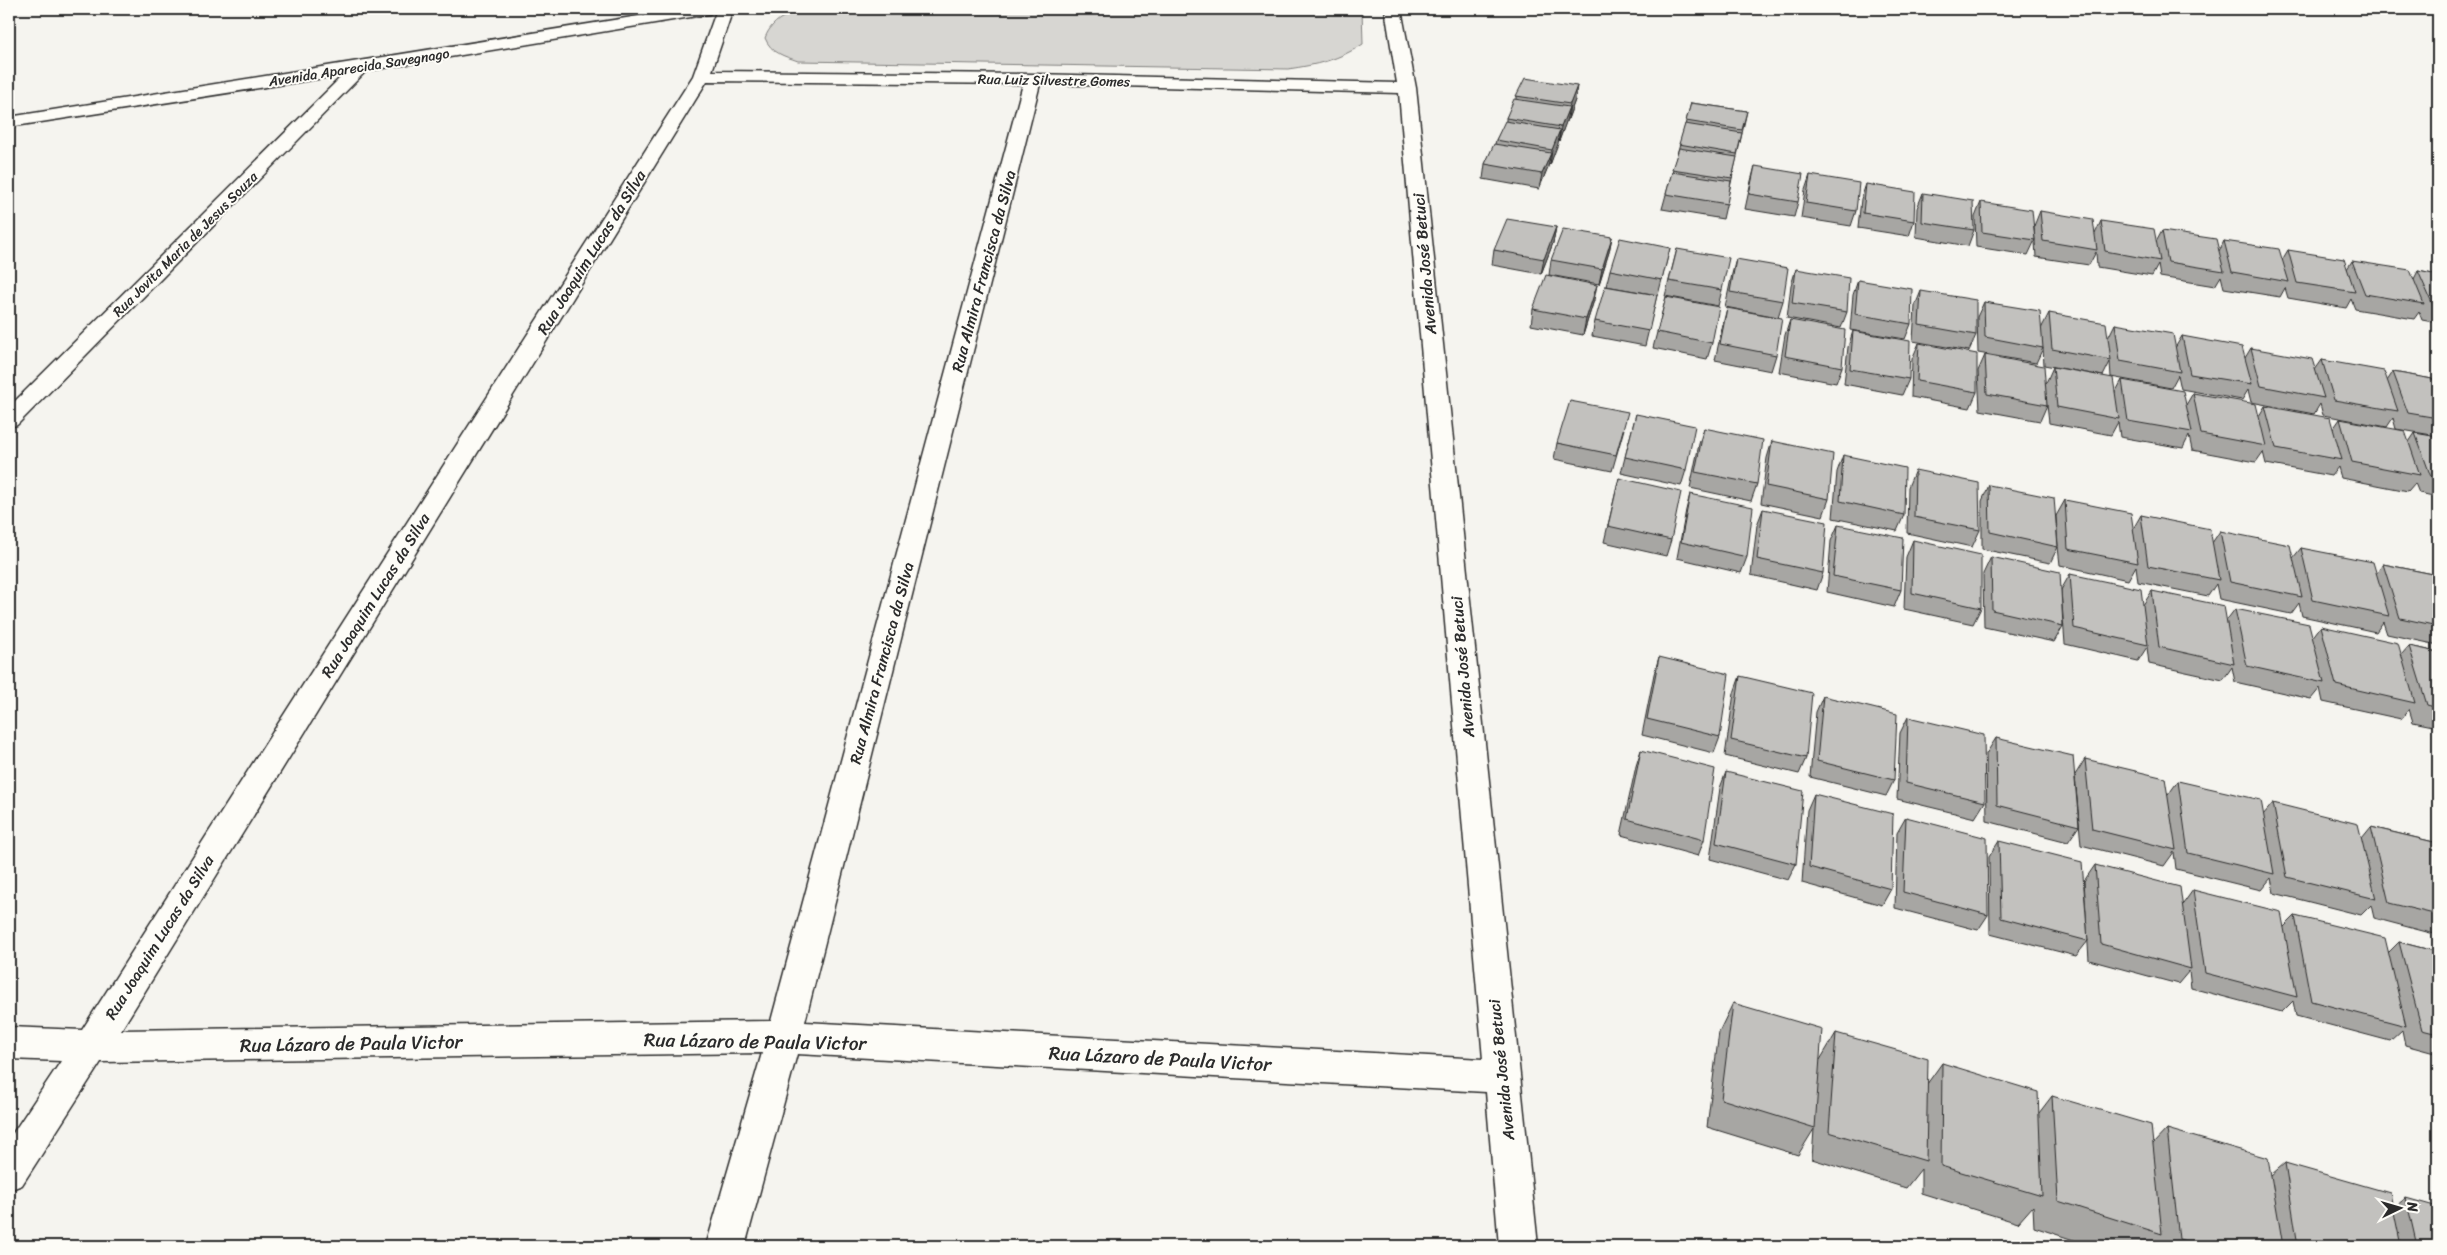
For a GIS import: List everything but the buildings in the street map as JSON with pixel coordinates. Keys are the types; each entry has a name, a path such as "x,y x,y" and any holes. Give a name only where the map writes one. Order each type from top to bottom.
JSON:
{"street":[{"name":"Avenida Aparecida Savegnago","path":"9,122 361,67 709,9"},
{"name":"Rua Joaquim Lucas da Silva","path":"9,1172 91,1046 702,76 724,9"},
{"path":"1393,9 1407,88"},
{"name":"Rua Jovita Maria de Jesus Souza","path":"9,420 361,67"},
{"name":"Rua Luiz Silvestre Gomes","path":"702,76 1033,79 1407,88"},
{"name":"Rua Almira Francisca da Silva","path":"726,1246 784,1038 1033,79"},
{"name":"Avenida José Betuci","path":"1407,88 1501,1076 1519,1246"},
{"name":"Rua Lázaro de Paula Victor","path":"9,1043 91,1046 784,1038 1501,1076"}],"shaded area":[{"path":"812,9 1362,9 1363,44 1354,50 1327,61 1288,69 798,61 774,51 765,38 773,25 790,14"}]}
